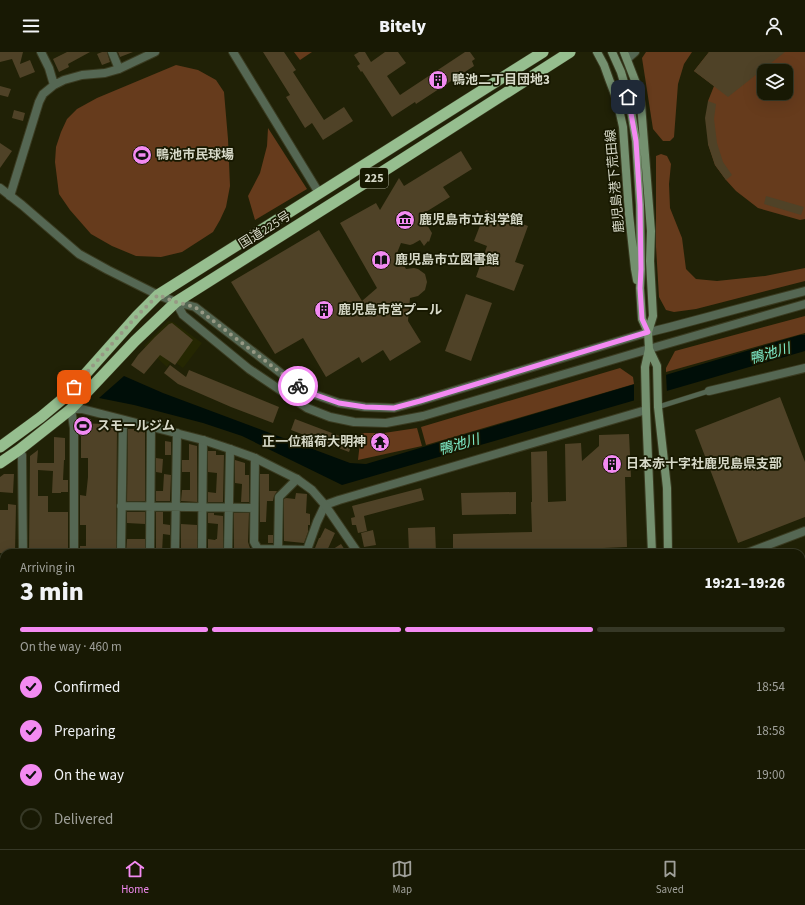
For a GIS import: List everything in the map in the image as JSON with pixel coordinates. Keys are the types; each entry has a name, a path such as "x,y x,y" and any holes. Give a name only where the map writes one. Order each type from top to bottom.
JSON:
{"highway":[{"name":"国道225号","path":"0,447 41,417 65,397 133,320 158,295 543,52"},
{"name":"国道225号","path":"0,463 71,409 135,340 176,302 570,52"}],"main road":[{"name":"鹿児島港下荒田線","path":"597,52 604,65 617,100 623,127 629,214 635,268 640,288"},
{"name":"鹿児島港下荒田線","path":"612,52 626,88 636,141 640,205 640,288 642,319 648,332"},
{"name":"鹿児島港下荒田線","path":"625,55 636,83 642,111 651,231 650,261 653,316 648,332 649,349 645,367 652,549"},
{"name":"鹿児島港下荒田線","path":"640,205 650,261"},
{"name":"鹿児島港下荒田線","path":"649,349 658,366 658,406 667,488 668,549"}],"street":[{"path":"41,52 49,68 54,85"},
{"path":"112,52 119,68"},
{"path":"10,196 39,102 43,94 54,85 64,80 76,76 105,73 155,52"},
{"path":"233,52 319,193"},
{"path":"625,55 635,52"},
{"path":"0,188 80,254 158,295 195,307 295,384 316,395 339,403 365,407 394,408 648,332 805,291"},
{"path":"176,302 183,315 249,369 307,408 330,417 354,422 386,423 424,416 805,304"},
{"path":"709,392 805,368"},
{"path":"74,549 74,428 71,409 82,409 177,433 203,440 255,458 296,479 312,490 325,505 355,549"},
{"path":"308,549 317,522 325,505 646,410"},
{"path":"121,549 123,420"},
{"path":"150,549 151,427"},
{"path":"176,549 177,433"},
{"path":"202,549 203,440"},
{"path":"228,549 230,449"},
{"path":"19,450 22,455 23,549"},
{"path":"255,458 254,542 257,549"},
{"path":"278,549 279,497 296,479"},
{"path":"121,506 254,508"},
{"path":"758,549 805,531"}],"lane":[{"path":"658,406 709,392"}],"shaded area":[{"path":"294,52 312,52 300,60"},
{"path":"646,52 692,52 684,64 678,84 674,137 670,141 663,141 653,129 642,58"},
{"path":"709,52 805,52 805,219 800,220 758,208 736,191 715,165 708,144 708,101 714,86 694,71"},
{"name":"鴨池市民球場","path":"176,65 198,70 216,80 224,92 230,186 226,207 213,232 182,252 161,257 136,256 112,246 91,234 70,210 59,194 55,162 56,147 67,119 77,109 97,98"},
{"path":"268,128 307,189 255,220 248,196 260,173 267,146"},
{"path":"661,154 667,156 671,164 669,184 670,208 682,238 686,269 696,279 717,281 765,276 805,268 805,281 696,309 674,312 666,310 659,297 656,247 656,156"},
{"path":"805,316 805,333 666,372 666,368 675,351"},
{"path":"168,321 173,322 202,343 183,368 172,360 167,367 144,346"},
{"path":"620,368 633,377 634,384 426,445 421,427"},
{"path":"417,428 422,446 358,460 361,433 384,433"}],"water":[{"name":"鴨池川","path":"800,335 805,335 805,351 342,485 242,436 203,423 134,405 99,398 124,376 163,393 350,463 366,464"}],"pier":[{"path":"666,374 667,394 634,403 634,383"}],"building":[{"path":"0,52 23,52 20,64 30,60 35,72 20,78 12,59 0,62"},
{"path":"67,52 90,52 68,64 69,67 59,72 53,59"},
{"path":"107,52 110,62 102,65 97,54"},
{"path":"118,52 133,52 120,57"},
{"path":"263,52 284,52 296,70 293,72 324,120 344,107 353,121 323,140 312,123 305,128 286,97 290,95"},
{"path":"359,52 365,52 371,62 385,52 398,52 406,63 387,76 400,95 465,52 470,52 475,59 472,61 474,66 416,104 415,102 392,117 362,71 361,72 357,66 360,64 354,55"},
{"path":"709,52 785,52 770,64 757,64 757,74 728,97 694,71"},
{"path":"0,86 11,89 8,97 0,95"},
{"path":"708,101 716,104 714,119 717,143 723,162 732,175 726,180 715,165 708,144 705,118"},
{"path":"14,110 25,113 23,121 12,118"},
{"path":"0,143 12,151 0,168"},
{"name":"鹿児島市営プール","path":"461,151 472,169 443,187 450,197 421,215 432,233 429,242 428,241 424,246 420,240 410,245 401,243 397,253 406,269 418,269 425,274 427,282 425,290 418,296 410,298 408,321 421,342 390,361 383,350 362,363 359,357 326,377 303,338 275,354 231,282 319,230 362,301 377,288 340,223 376,203 380,210 399,178 404,186"},
{"path":"766,196 804,207 801,215 764,204"},
{"path":"486,210 528,226 515,262 524,265 514,291 476,277 487,246 474,241"},
{"path":"466,294 492,303 471,361 445,351"},
{"path":"172,323 193,340 175,365 160,355 144,374 131,365 155,337"},
{"path":"170,365 186,377 189,370 279,407 273,423 178,384 164,373"},
{"path":"780,397 805,462 805,517 738,543 695,430"},
{"path":"295,419 353,441 349,452 291,430"},
{"path":"79,423 103,424 102,426 117,427 116,549 80,549 80,546 86,546 86,525 80,525 80,495 86,496 88,458 81,458"},
{"path":"128,429 145,432 145,501 127,501"},
{"path":"629,434 631,477 625,477 627,547 579,549 453,549 453,534 532,532 531,452 547,451 548,502 566,501 565,444 581,443 582,461 599,446 599,435"},
{"path":"54,437 65,438 63,480 68,480 68,492 52,493 53,471 38,470 38,496 48,496 48,512 68,512 68,549 29,549 30,456 38,450 37,463 54,463"},
{"path":"165,441 171,442 171,455 165,455"},
{"path":"189,444 197,446 197,502 181,501 182,490 190,490 190,472 182,472 182,460 189,460"},
{"path":"208,451 216,451 216,455 224,455 223,502 208,502 208,492 216,493 217,473 208,472"},
{"path":"156,458 163,459 162,473 156,472"},
{"path":"235,460 245,463 245,475 249,475 249,502 241,502 242,484 235,483"},
{"path":"4,474 14,474 13,493 0,492 0,477"},
{"path":"164,474 171,475 170,501 156,501 156,491 163,491"},
{"path":"260,474 269,474 269,491 277,491 273,501 267,501 266,522 260,522"},
{"path":"421,488 424,500 364,516 367,531 358,533 356,525 352,525 351,518 355,517 352,506"},
{"path":"516,492 516,514 462,515 461,493"},
{"path":"296,493 307,494 306,513 310,514 310,525 308,525 308,532 304,543 284,541 284,499 295,499"},
{"path":"8,504 16,505 15,549 0,549 0,510 8,510"},
{"path":"127,512 145,512 145,524 127,523"},
{"path":"156,512 163,512 163,524 170,525 170,535 163,534 162,549 156,549"},
{"path":"208,513 223,516 223,549 208,549 208,539 217,539 218,524 208,523"},
{"path":"234,513 249,513 248,542 250,548 234,549"},
{"path":"181,524 197,525 197,549 181,549"},
{"path":"435,527 436,549 409,549 408,528"},
{"path":"325,528 335,533 328,549 315,549"},
{"path":"373,530 376,545 364,547 361,533"},
{"path":"268,535 273,535 273,543 268,543"},
{"path":"127,539 145,539 145,549 126,549"},
{"path":"341,544 344,549 333,549"}],"way so far":[{"path":"74,387 133,320 158,295 195,307 298,386"}],"place":[{"name":"鴨池二丁目団地3","path":"438,80"},
{"name":"鴨池市民球場","path":"142,155"},
{"name":"鹿児島市立科学館","path":"405,220"},
{"name":"鹿児島市立図書館","path":"381,260"},
{"name":"鹿児島市営プール","path":"324,310"},
{"name":"スモールジム","path":"83,426"},
{"name":"正一位稲荷大明神","path":"380,442"},
{"name":"日本赤十字社鹿児島県支部","path":"612,464"}],"route":[{"path":"298,386 316,395 339,403 365,407 394,408 648,332 642,319 640,288 640,205 636,141 628,97"}]}
